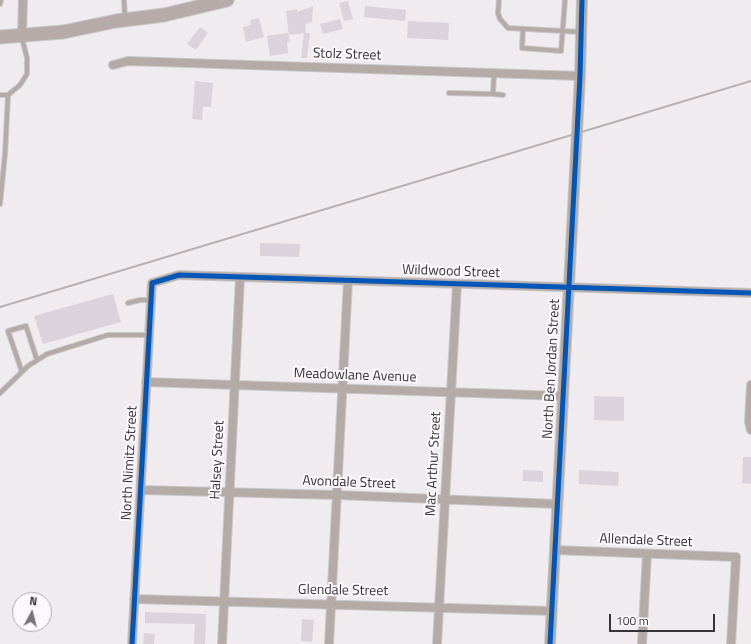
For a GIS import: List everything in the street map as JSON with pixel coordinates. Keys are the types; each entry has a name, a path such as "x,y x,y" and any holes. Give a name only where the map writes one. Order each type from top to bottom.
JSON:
{"main road":[{"path":"0,37 22,34 63,32 126,20 164,15 227,0"}],"street":[{"path":"22,34 23,0"},
{"name":"North Ben Jordan Street","path":"550,644 580,76 582,0"},
{"name":"Stolz Street","path":"113,65 128,61 580,76"},
{"name":"Wildwood Street","path":"152,283 179,275 751,293"},
{"name":"Halsey Street","path":"222,644 240,277"},
{"path":"329,644 348,281"},
{"name":"North Nimitz Street","path":"132,644 152,283"},
{"name":"Mac Arthur Street","path":"437,644 457,284"},
{"name":"Meadowlane Avenue","path":"146,382 563,396"},
{"path":"751,385 751,430"},
{"name":"Avondale Street","path":"141,490 337,495 557,504"},
{"name":"Allendale Street","path":"555,550 736,557 731,644"},
{"path":"642,644 647,554"},
{"name":"Glendale Street","path":"134,599 552,610"}],"lane":[{"path":"0,4 1,0"},
{"path":"124,0 126,20"},
{"path":"498,0 498,13 503,24 508,28 582,32"},
{"path":"523,29 522,48 561,50 565,0"},
{"path":"0,95 8,95 20,85 27,74 27,58 22,34"},
{"path":"493,94 494,73"},
{"path":"449,93 503,95"},
{"path":"0,204 5,154 8,95"},
{"path":"128,303 140,300 151,300"},
{"path":"22,372 8,330 26,326 37,360"},
{"path":"0,393 22,372 47,354 108,335 149,335"}],"building":[{"path":"348,1 353,19 344,21 339,3"},
{"path":"313,6 312,22 305,24 306,33 310,33 307,58 301,58 304,33 289,35 286,11 297,9 297,12"},
{"path":"365,6 406,10 405,21 364,17"},
{"path":"259,18 264,37 246,42 243,27 251,25 250,20"},
{"path":"340,19 343,29 323,34 320,24"},
{"path":"408,21 449,23 448,40 407,38"},
{"path":"200,27 208,33 196,50 187,44"},
{"path":"288,33 290,42 287,43 288,53 270,56 267,36"},
{"path":"195,81 213,83 211,107 203,107 202,120 192,119"},
{"path":"260,243 300,244 299,257 260,256"},
{"path":"113,294 121,322 43,344 34,316"},
{"path":"594,396 624,397 624,421 594,420"},
{"path":"743,457 751,457 751,484 742,483"},
{"path":"523,470 543,471 543,482 523,481"},
{"path":"579,470 619,472 618,486 579,484"},
{"path":"145,612 206,614 205,644 194,644 195,624 145,623"},
{"path":"302,619 314,620 312,642 301,641"},
{"path":"144,633 155,634 154,644 143,644"}],"railway":[{"path":"0,307 751,81"}],"cycle path":[{"path":"550,644 580,76 582,0"},
{"path":"132,644 152,283 179,275 751,293"}]}
